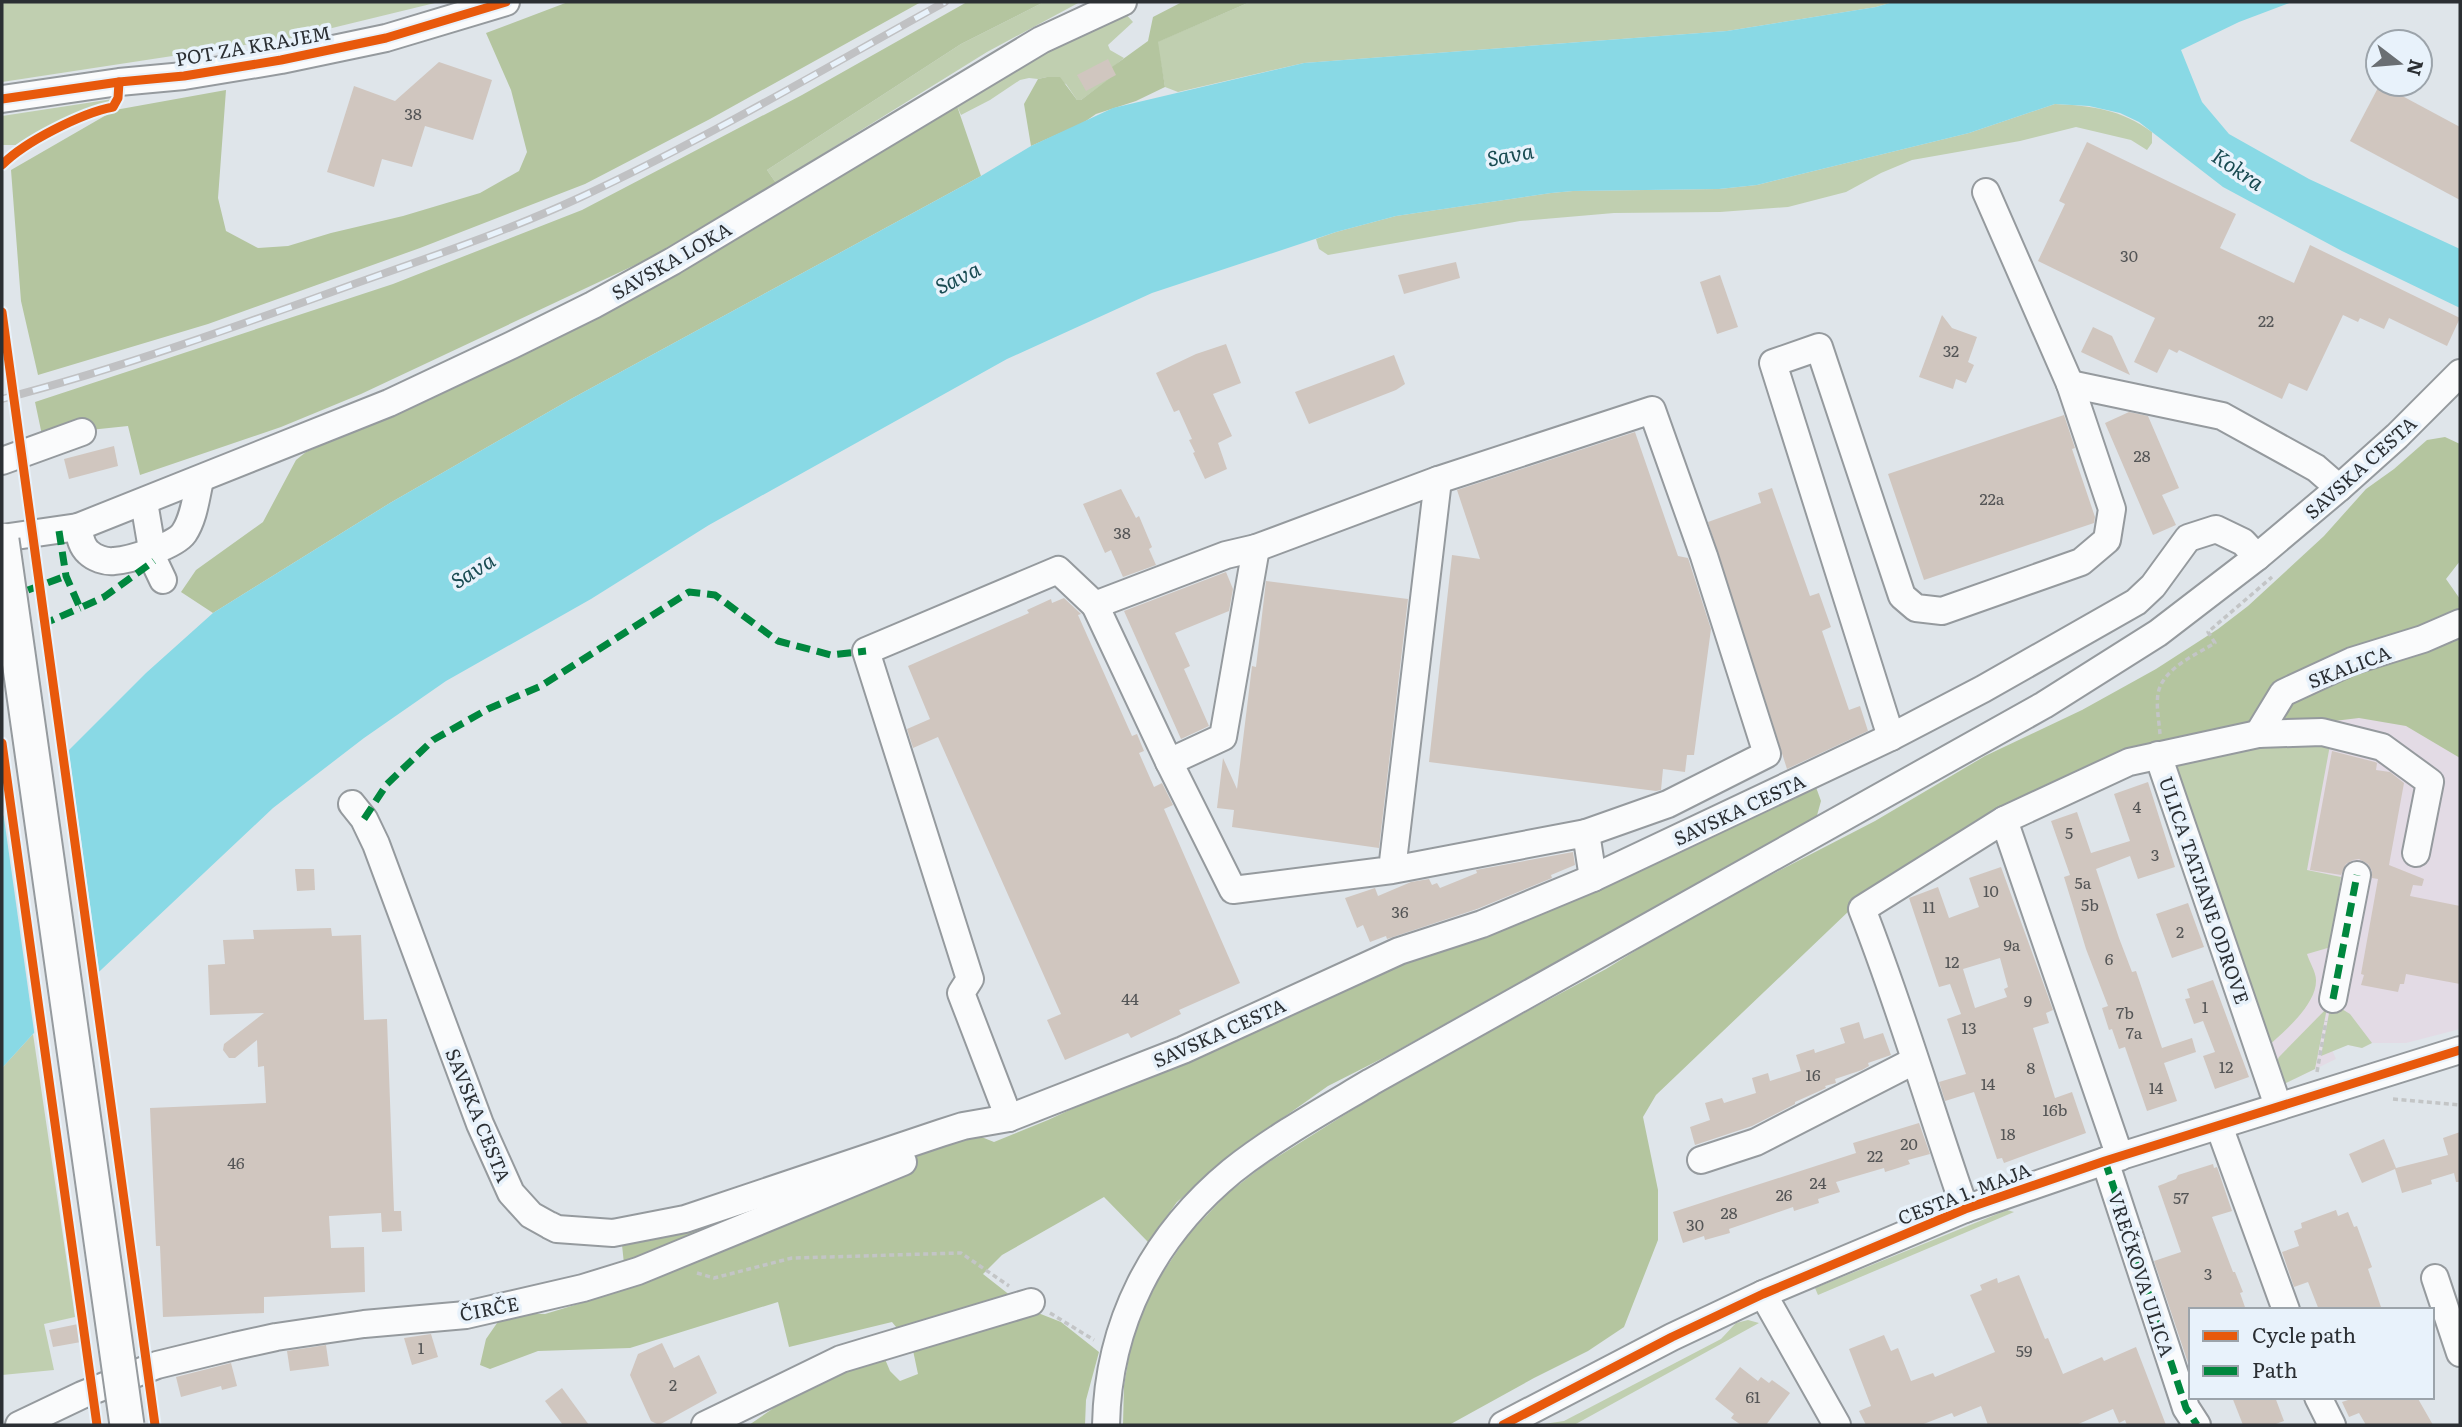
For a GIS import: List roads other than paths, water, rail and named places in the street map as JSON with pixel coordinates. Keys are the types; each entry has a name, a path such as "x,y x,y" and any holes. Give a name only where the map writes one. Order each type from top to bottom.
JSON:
{"main road":[{"path":"2,539 127,1425"}],"street":[{"name":"POT ZA KRAJEM","path":"11,98 119,82 184,76 281,60 386,37 506,2"},
{"name":"SAVSKA LOKA","path":"2,539 78,527 389,403 593,305 673,261 1041,40 1123,2"},
{"path":"1891,737 1773,363 1819,347 1902,596 1916,608 1942,611 2081,562 2107,540 2112,509 2070,384 1986,192"},
{"name":"SAVSKA CESTA","path":"1106,1425 1107,1396 1114,1352 1128,1309 1144,1275 1165,1243 1201,1201 1232,1172 1277,1139 1371,1082 2044,705 2269,564 2339,488 2397,436 2460,373"},
{"path":"2070,384 2222,416 2316,468 2339,488"},
{"path":"1009,1118 961,993 970,979 866,651 1058,570 1095,605 1168,762 1233,890 1392,870 1586,833 1668,804 1767,754 1704,556 1652,410 1438,480 1256,548 1226,555 1095,605"},
{"path":"2,461 82,432"},
{"path":"78,527 82,545 87,552 103,560 114,561 174,543 190,521 200,480"},
{"path":"1392,870 1438,480"},
{"path":"144,502 151,551 163,580"},
{"name":"SAVSKA CESTA","path":"352,804 364,819 376,844 480,1124 511,1194 531,1215 557,1229 613,1233 685,1219 963,1126 1009,1118 1183,1050 1399,951 1482,924 1594,878 1891,737 1983,689 2136,602 2153,586 2188,538 2216,529 2243,542 2269,564"},
{"path":"1168,762 1223,737 1256,548"},
{"name":"SKALICA","path":"2258,734 2283,693 2352,661 2423,639 2460,623"},
{"path":"2158,755 2258,734 2322,732 2382,747 2430,782 2416,853"},
{"name":"ULICA TATJANE ODROVE","path":"1965,1209 1914,1061 1891,982 1862,909 2004,820 2129,762 2158,755 2278,1106"},
{"path":"2004,820 2113,1159"},
{"path":"1586,833 1594,878"},
{"path":"2331,1005 2357,875"},
{"name":"CESTA 1. MAJA","path":"1503,1425 1763,1293 1965,1209 2278,1106 2460,1050"},
{"path":"1701,1160 1756,1142 1914,1061"},
{"path":"2219,1126 2285,1308"},
{"name":"ČIRČE","path":"19,1425 82,1395 158,1365 276,1336 364,1324 466,1315 583,1288 638,1271 900,1164 941,1133"},
{"name":"VREČKOVA ULICA","path":"2113,1159 2186,1408 2197,1425"},
{"path":"2435,1279 2460,1353"},
{"path":"1763,1293 1838,1425"},
{"path":"705,1425 841,1359 1031,1302"},
{"path":"2319,1399 2332,1425"}],"water":[{"path":"1893,2 2292,2 2239,22 2181,50 2202,102 2229,134 2309,179 2460,249 2460,308 2342,251 2223,187 2139,122 2120,113 2089,106 2055,104 1969,133 1757,185 1719,189 1551,193 1396,216 1336,232 1152,293 1007,359 709,525 591,599 446,681 364,738 273,808 33,1034 2,1068 2,817 146,673 213,613 390,503 571,399 981,176 1031,146 1113,108 1304,63 1727,31"}],"railway":[{"path":"2,399 91,374 223,331 525,221 628,175 945,2"}],"water label":[{"name":"Sava","path":"1510,153"},
{"name":"Kokra","path":"2239,168"},
{"name":"Sava","path":"957,276"},
{"name":"Sava","path":"472,569"}]}
